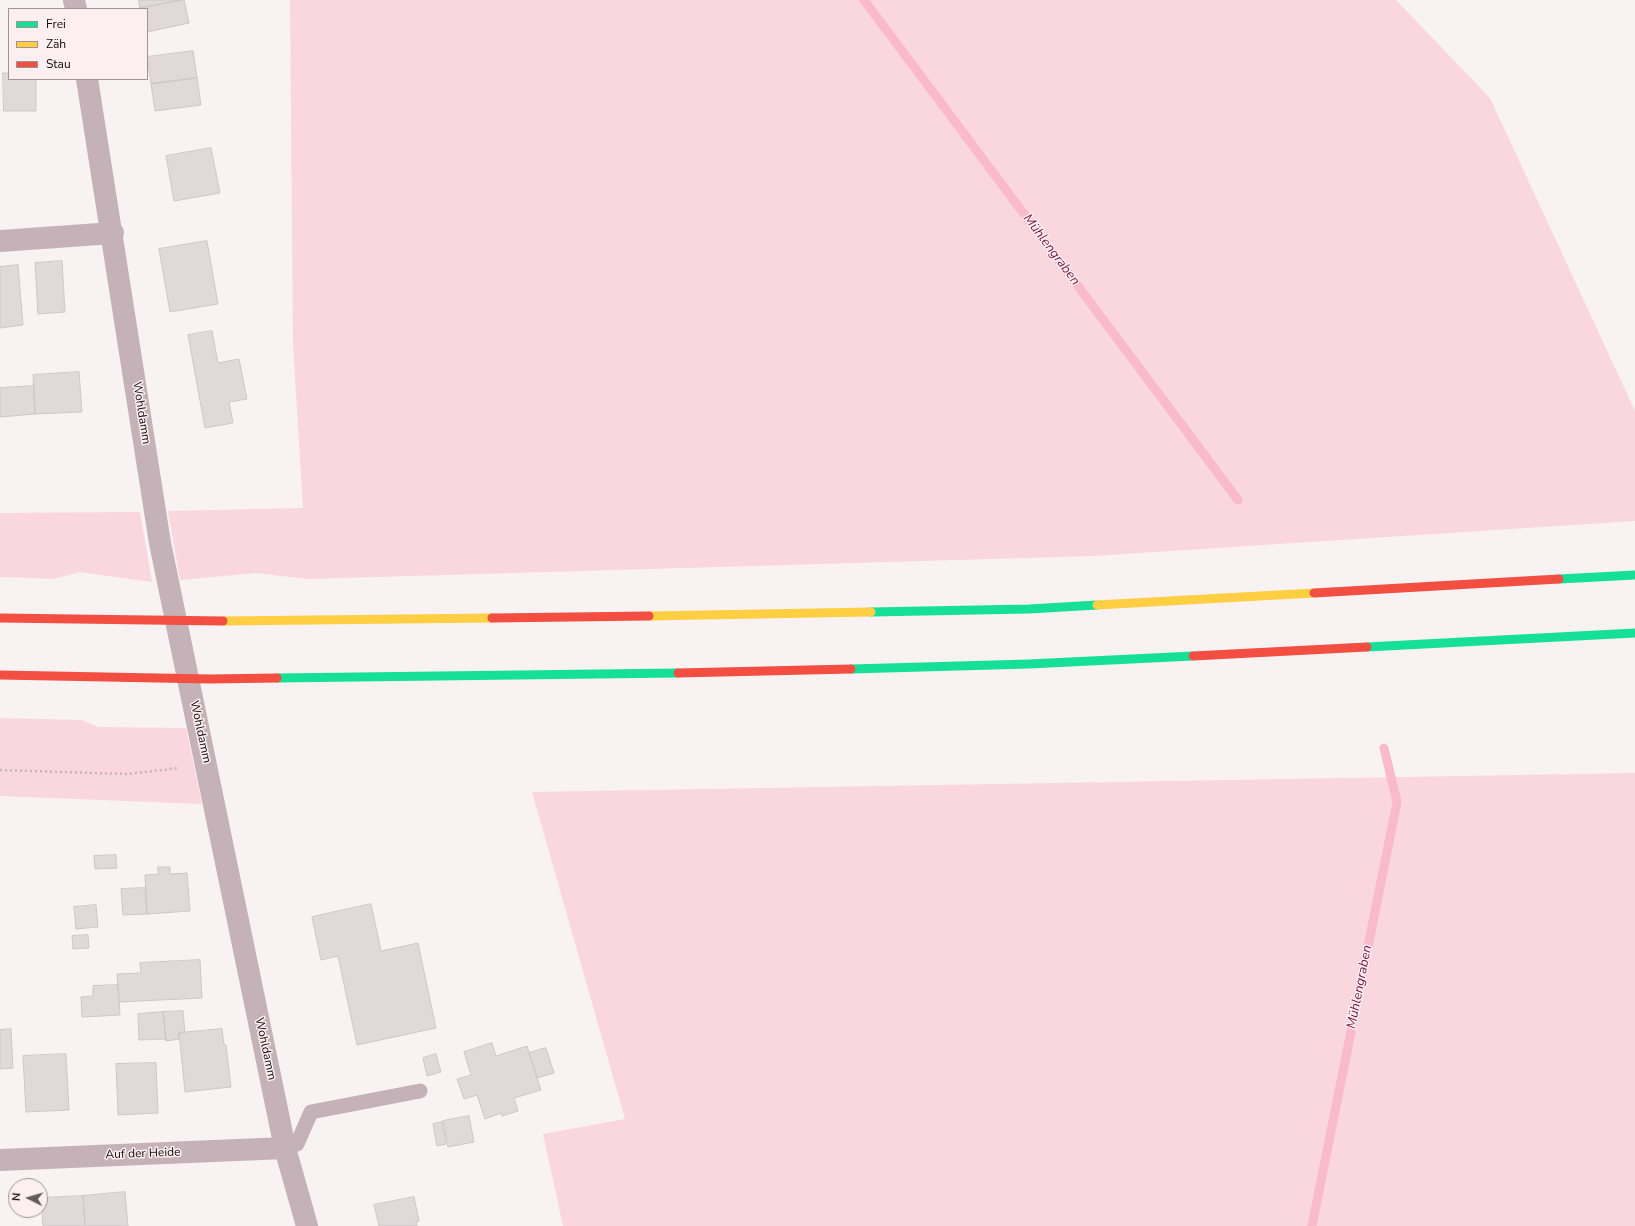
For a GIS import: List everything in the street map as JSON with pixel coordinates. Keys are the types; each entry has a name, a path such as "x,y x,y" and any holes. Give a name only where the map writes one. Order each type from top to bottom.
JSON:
{"highway":[{"path":"0,618 152,621 344,621 1029,609 1635,575"},
{"path":"0,675 210,679 657,674 1029,664 1635,633"}],"street":[{"name":"Wohldamm","path":"87,80 113,234 160,542 286,1148 307,1226"},
{"path":"0,241 113,234"},
{"name":"Auf der Heide","path":"0,1160 286,1148"}],"lane":[{"path":"286,1148 297,1144 311,1112 420,1091"}],"path":[{"path":"0,770 127,774 206,764"}],"shaded area":[{"path":"290,0 1396,0 1490,98 1635,411 1635,521 1093,556 308,579 256,573 180,580 168,511 303,508 293,345"},
{"path":"140,512 152,582 80,572 53,579 0,577 0,513"},
{"path":"0,718 82,720 98,727 186,728 202,804 0,796"},
{"path":"1635,773 1635,1226 563,1226 543,1134 625,1119 532,792"}],"building":[{"path":"139,0 182,0 140,8"},
{"path":"184,0 189,23 148,32 148,8 140,8"},
{"path":"193,51 197,78 151,84 148,57"},
{"path":"3,73 8,73 8,80 36,80 36,111 4,111"},
{"path":"197,78 201,105 155,111 151,84"},
{"path":"211,148 220,193 174,201 166,156"},
{"path":"207,241 218,304 170,312 159,249"},
{"path":"62,261 65,312 38,314 35,263"},
{"path":"18,265 23,325 0,328 0,267"},
{"path":"212,331 218,363 239,359 247,399 229,402 233,423 205,428 188,335"},
{"path":"79,372 82,412 35,414 33,375"},
{"path":"34,386 35,414 0,417 0,388"},
{"path":"116,855 117,868 95,869 94,856"},
{"path":"158,867 170,867 170,874 187,873 190,911 147,914 145,875 158,874"},
{"path":"145,888 147,914 123,915 121,889"},
{"path":"371,904 381,951 418,943 436,1028 357,1045 338,956 321,960 312,917"},
{"path":"96,905 98,927 76,929 74,907"},
{"path":"88,935 89,948 73,949 72,936"},
{"path":"200,960 202,998 119,1002 117,974 141,973 140,963"},
{"path":"118,985 120,1015 82,1017 81,997 93,996 93,986"},
{"path":"183,1011 185,1033 179,1033 179,1039 166,1041 163,1012"},
{"path":"163,1012 166,1041 165,1039 139,1040 138,1014"},
{"path":"11,1029 13,1068 0,1069 0,1030"},
{"path":"222,1029 224,1045 226,1045 231,1087 185,1092 179,1033"},
{"path":"492,1043 496,1056 527,1046 541,1090 514,1098 518,1111 502,1116 501,1113 485,1119 477,1095 464,1099 457,1079 471,1075 464,1052"},
{"path":"546,1048 554,1073 537,1078 529,1053"},
{"path":"66,1054 69,1110 26,1112 23,1056"},
{"path":"436,1054 441,1072 427,1076 423,1058"},
{"path":"156,1063 158,1113 118,1115 116,1064"},
{"path":"469,1116 474,1142 448,1147 443,1121"},
{"path":"442,1122 446,1144 437,1146 433,1124"},
{"path":"125,1192 128,1226 85,1226 83,1196"},
{"path":"83,1196 85,1226 43,1226 42,1218 48,1218 48,1198"},
{"path":"414,1197 419,1221 416,1222 417,1226 379,1226 374,1205"}],"waterway":[{"name":"Mühlengraben","path":"864,0 1238,500"},
{"name":"Mühlengraben","path":"1312,1226 1397,802 1384,748"}],"traffic: fast":[{"path":"1559,579 1635,575"},
{"path":"871,612 1029,609 1097,605"},
{"path":"1367,647 1635,633"},
{"path":"851,669 1029,664 1193,656"},
{"path":"277,678 678,673"}],"traffic: slow":[{"path":"1097,605 1314,593"},
{"path":"649,616 871,612"},
{"path":"223,621 492,618"}],"traffic: jam":[{"path":"1314,593 1559,579"},
{"path":"492,618 649,616"},
{"path":"0,618 223,621"},
{"path":"1193,656 1367,647"},
{"path":"678,673 851,669"},
{"path":"0,675 210,679 277,678"}]}
